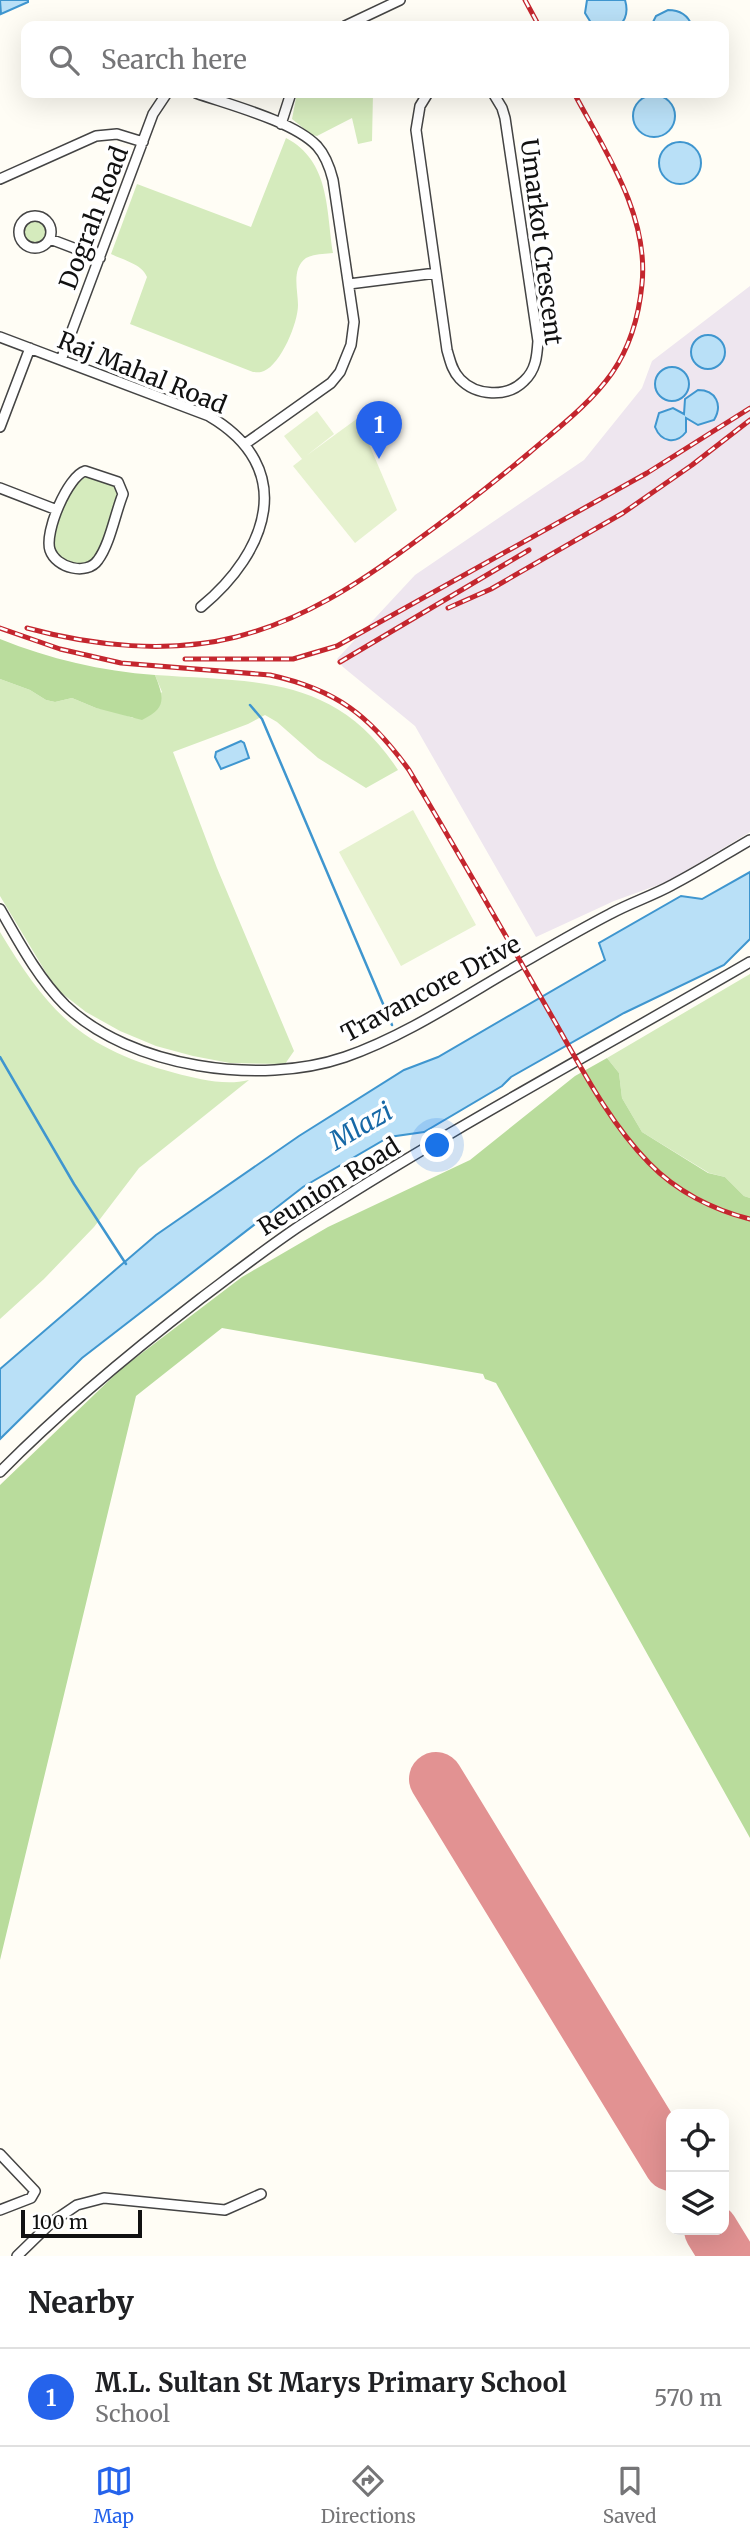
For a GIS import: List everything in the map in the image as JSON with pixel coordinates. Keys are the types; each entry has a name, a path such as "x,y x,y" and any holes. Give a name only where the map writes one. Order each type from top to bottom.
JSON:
{"street":[{"path":"356,21 400,0"},
{"name":"Dograh Road","path":"61,360 153,114 164,98"},
{"path":"210,98 281,124 317,146 330,166 349,284 354,334 340,372 316,395 245,444"},
{"path":"281,124 289,98"},
{"name":"Umarkot Crescent","path":"425,98 419,106 416,130 447,349 459,379 471,388 485,393 507,391 525,381 533,370 538,341 505,118 497,98"},
{"path":"0,179 96,136 117,134 143,142"},
{"path":"50,239 100,258"},
{"path":"349,284 436,272"},
{"name":"Raj Mahal Road","path":"0,337 209,416 226,426 245,444 255,460 262,481 264,500 261,524 250,552 220,591 201,607"},
{"path":"0,427 30,348"},
{"path":"91,471 111,478 122,488 123,494 100,558 91,568 77,569 53,557 48,543 57,510 77,473 91,471"},
{"path":"0,488 57,510"},
{"name":"Travancore Drive","path":"0,909 52,990 78,1015 106,1033 150,1052 207,1068 242,1071 292,1069 333,1061 384,1041 610,914 671,886 750,840"},
{"name":"Reunion Road","path":"0,1472 67,1407 148,1339 298,1227 399,1164 750,962"},
{"path":"0,2154 35,2191 31,2198 0,2210"},
{"path":"17,2256 52,2222 77,2205 104,2198 225,2210 261,2194"}],"shaded area":[{"path":"750,286 750,832 669,881 614,901 536,937 415,726 343,667 337,659 415,575 584,460 642,388 652,361"}],"green space":[{"path":"296,98 373,98 372,141 358,144 352,118 317,136 292,119"},
{"path":"286,138 311,159 318,173 327,203 333,253 306,258 298,268 295,322 276,360 264,371 253,372 130,324 147,277 137,266 111,254 137,184 251,227"},
{"path":"35,219 44,223 48,232 44,241 35,245 26,241 22,232 26,223"},
{"path":"317,411 334,434 306,456 358,418 397,510 355,543 293,466 302,459 284,436"},
{"path":"86,474 112,485 118,499 101,546 90,562 82,567 60,559 53,548 54,534 70,488"},
{"path":"0,639 76,663 155,675 161,696 159,707 142,720 96,708 72,698 55,702 46,700 30,690 0,679"},
{"path":"155,675 260,683 320,700 348,716 374,739 398,770 366,788 318,758 277,722 265,715 173,752 217,868 294,1051 285,1064 230,1063 193,1056 156,1046 120,1031 86,1012 59,991 0,896 0,679 30,690 46,700 55,702 72,698 133,718 162,692"},
{"path":"413,810 476,925 401,966 339,852"},
{"path":"0,932 52,1006 91,1039 115,1052 175,1073 221,1082 249,1080 139,1168 94,1227 44,1279 0,1319"},
{"path":"750,974 750,1198 744,1196 725,1177 709,1173 642,1132 622,1098 619,1073 607,1058"},
{"path":"607,1058 619,1073 622,1098 642,1132 708,1173 725,1177 744,1196 750,1198 750,1838 496,1383 485,1379 483,1374 222,1328 136,1396 0,1960 0,1485 121,1369 242,1277 328,1227 470,1160 575,1076"}],"water":[{"path":"0,0 28,0 28,2 1,14"},
{"path":"587,0 625,0 627,11 623,21 590,21 585,13"},
{"path":"668,10 676,11 689,21 654,21 656,16"},
{"path":"643,98 665,98 674,108 674,124 662,136 646,136 634,124 634,108"},
{"path":"680,142 695,148 701,163 695,178 680,184 665,178 659,163 665,148"},
{"path":"708,335 720,340 725,352 720,364 708,369 696,364 691,352 696,340"},
{"path":"672,367 684,372 689,384 684,396 672,401 660,396 655,384 660,372"},
{"path":"698,390 709,393 716,399 718,409 714,420 698,425 686,418 686,432 682,436 673,440 665,439 655,427 659,413 673,408 684,414 685,399"},
{"path":"241,741 249,758 221,769 215,757 216,752"},
{"name":"Mlazi","path":"750,872 750,939 724,965 624,1013 511,1077 502,1086 424,1132 389,1137 303,1187 82,1358 0,1439 0,1369 156,1235 299,1136 404,1070 438,1057 605,960 599,943 681,896 702,899"}],"waterway":[{"path":"250,705 262,719 392,1025"},
{"path":"0,1057 74,1184 126,1264"}],"runway":[{"path":"436,1779 666,2156"},
{"path":"714,2235 727,2256"}],"railway":[{"path":"525,0 536,21"},
{"path":"27,628 104,643 158,646 236,637 284,621 350,587 392,559 500,477 584,405 612,373 629,342 641,296 642,258 639,233 622,184 577,98"},
{"path":"185,659 293,659 337,646 647,473 750,408"},
{"path":"448,608 491,589 623,513 750,420"},
{"path":"340,662 529,550"},
{"path":"0,628 60,649 121,663 270,675 314,688 350,708 380,734 409,770 619,1128 649,1163 683,1191 709,1205 750,1219"}],"place":[{"name":"M.L. Sultan St Marys Primary School","path":"379,459"}]}
